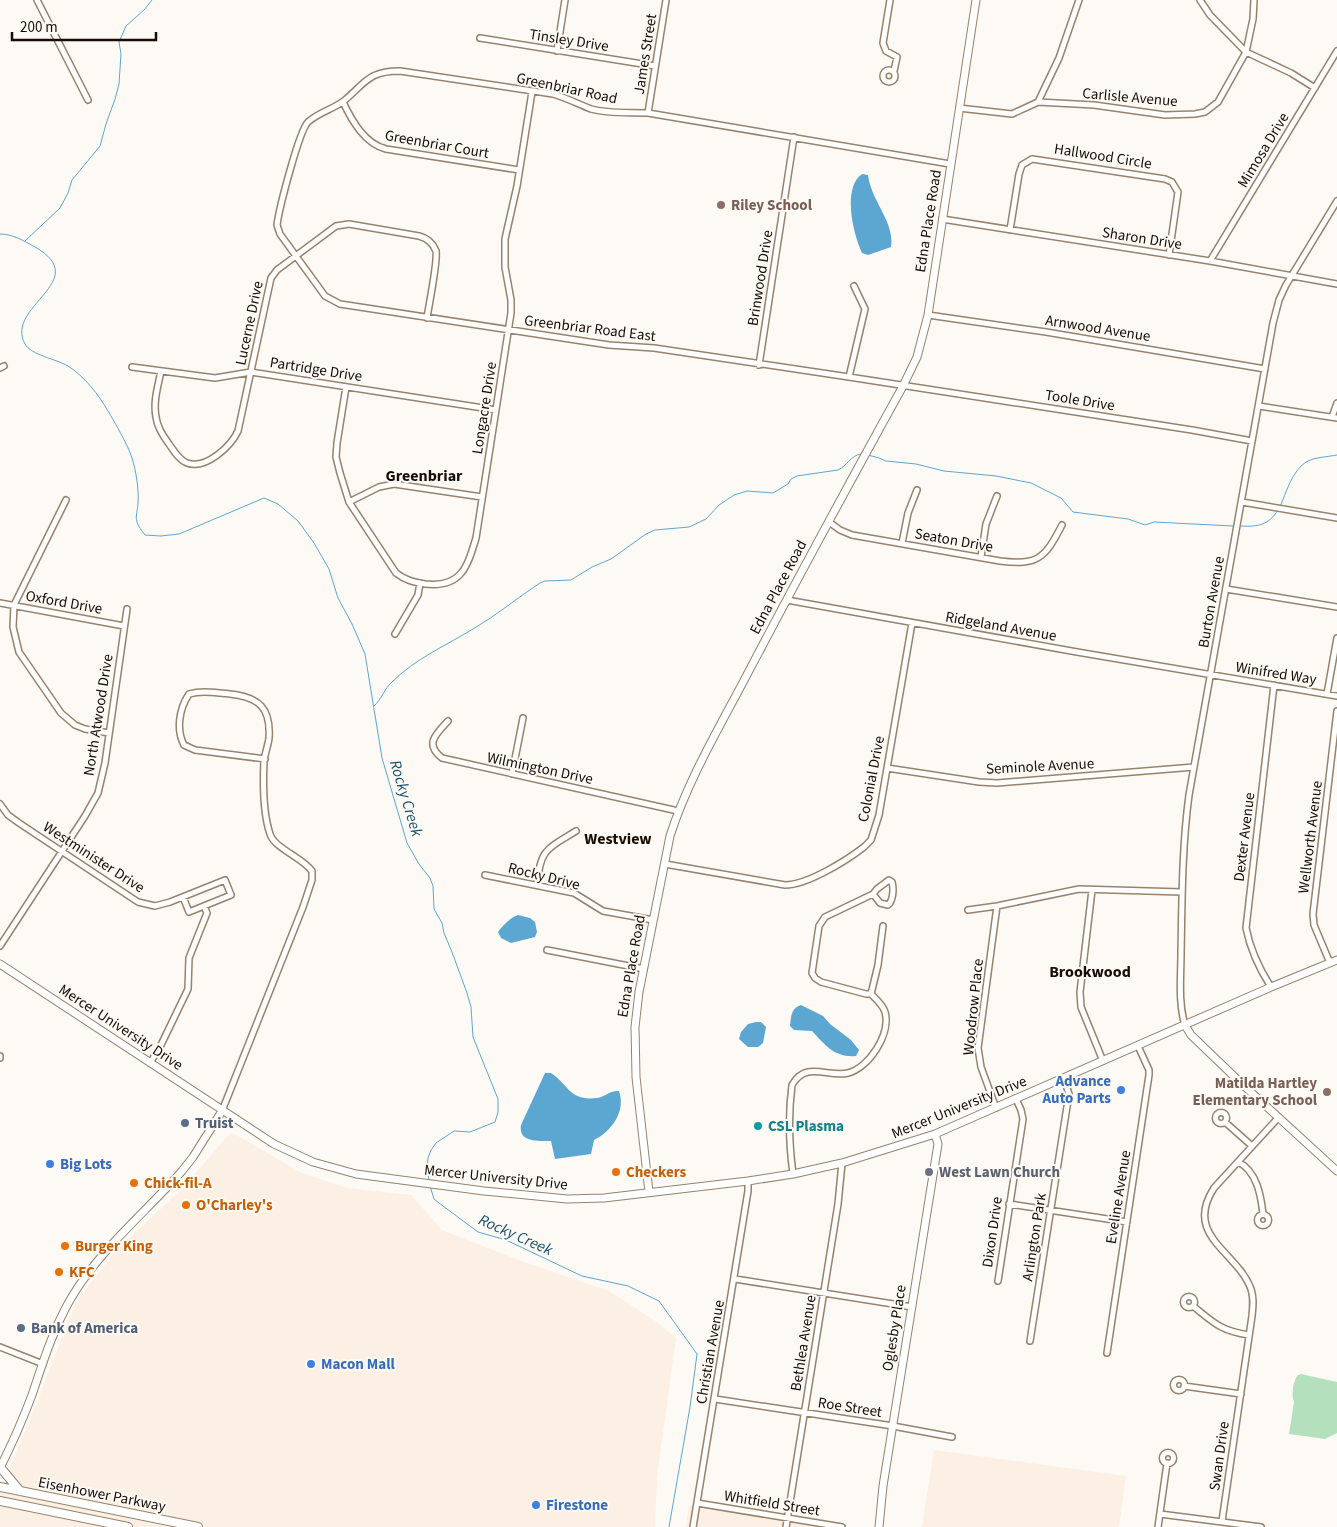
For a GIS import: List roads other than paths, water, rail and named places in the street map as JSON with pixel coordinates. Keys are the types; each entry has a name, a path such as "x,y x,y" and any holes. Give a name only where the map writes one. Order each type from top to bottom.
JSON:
{"main road":[{"path":"0,1467 20,1491"},
{"name":"Eisenhower Parkway","path":"0,1487 198,1527"},
{"name":"Eisenhower Parkway","path":"0,1501 128,1527"},
{"path":"0,1506 16,1505"}],"street":[{"path":"37,0 88,100"},
{"path":"557,51 565,0"},
{"name":"James Street","path":"648,113 666,0"},
{"path":"890,0 883,43 886,51 897,57 894,70"},
{"name":"Edna Place Road","path":"649,1192 636,1077 634,1041 636,1014 670,836 678,811 692,779 917,357 928,315 976,0"},
{"path":"1038,102 1059,58 1079,0"},
{"path":"1200,0 1210,15 1246,52 1291,73 1315,88"},
{"name":"Carlisle Avenue","path":"959,108 1012,114 1038,102 1094,105 1165,115 1195,114 1208,110 1218,102 1246,52 1254,0"},
{"name":"Tinsley Drive","path":"480,38 656,66"},
{"name":"Mimosa Drive","path":"1210,262 1337,51"},
{"name":"Greenbriar Road","path":"296,257 280,234 277,225 299,139 307,123 342,102 364,82 385,71 400,71 567,98 591,109 648,113 794,136 950,164"},
{"name":"Longacre Drive","path":"346,387 336,457 349,502 396,573 405,580 445,584 457,578 476,538 509,331 512,305 504,248 532,92"},
{"name":"Greenbriar Court","path":"342,102 357,127 375,146 519,170"},
{"name":"Brinwood Drive","path":"759,364 794,136"},
{"name":"Hallwood Circle","path":"1010,230 1019,174 1022,165 1032,158 1165,178 1172,182 1178,192 1169,255"},
{"name":"Burton Avenue","path":"1185,1025 1181,1013 1182,892 1185,827 1264,369 1276,310 1292,276 1337,201"},
{"name":"Sharon Drive","path":"942,219 1337,284"},
{"name":"Lucerne Drive","path":"161,371 155,406 158,426 179,458 186,463 196,465 204,463 233,441 238,430 271,278 277,270 336,226 341,225 350,224 423,237 432,244 436,257 427,318"},
{"name":"Greenbriar Road East","path":"296,257 325,296 348,305 509,331 609,345 654,348 903,386"},
{"path":"849,377 865,309 854,286"},
{"name":"Arnwood Avenue","path":"928,315 1056,333 1264,369"},
{"name":"Partridge Drive","path":"132,367 215,378 251,372 496,410"},
{"name":"Toole Drive","path":"903,386 1192,430 1252,441"},
{"path":"1259,406 1334,418 1337,402"},
{"path":"349,502 379,487 394,484 482,497"},
{"path":"902,544 908,513 917,490"},
{"path":"981,557 986,524 997,496"},
{"path":"66,500 14,606 12,627 19,652 69,721 85,729 109,733"},
{"path":"1242,502 1337,518"},
{"name":"Seaton Drive","path":"828,522 852,535 1015,563 1030,562 1037,559 1048,549 1062,525"},
{"path":"395,634 418,596 420,583"},
{"path":"1226,589 1337,606"},
{"name":"Ridgeland Avenue","path":"787,600 1211,675"},
{"name":"Oxford Drive","path":"0,603 124,626"},
{"name":"North Atwood Drive","path":"0,946 98,793 102,780 127,609"},
{"name":"Colonial Drive","path":"665,864 785,885 796,885 856,853 871,840 879,815 912,623"},
{"path":"1327,694 1337,638"},
{"name":"Winifred Way","path":"1211,675 1337,696"},
{"name":"Dexter Avenue","path":"1271,987 1252,949 1246,928 1274,685"},
{"path":"0,1467 12,1444 62,1316 87,1274 182,1171 193,1157 222,1110 312,880 312,871 307,864 279,845 270,836 264,780 269,721 264,707 254,699 238,695 199,691 188,694 182,705 179,735 184,745 204,751 265,759"},
{"name":"Wellworth Avenue","path":"1334,962 1314,925 1314,914 1337,711"},
{"path":"512,774 524,718"},
{"name":"Wilmington Drive","path":"448,721 434,737 433,743 436,753 442,758 678,811"},
{"name":"Seminole Avenue","path":"887,768 997,783 1194,767"},
{"name":"Westminister Drive","path":"0,804 8,815 19,823 138,902 155,906 225,880 231,896 189,912 183,897"},
{"path":"536,885 544,853 576,831"},
{"name":"Rocky Drive","path":"485,875 574,893 603,911 653,920"},
{"path":"793,1174 789,1141 792,1085 795,1080 805,1073 819,1071 849,1073 863,1066 871,1058 880,1043 886,1018 882,1006 871,994 821,982 814,978 812,973 821,921 825,917 873,894 885,882 889,880 892,882 890,904 880,903 873,894"},
{"path":"968,910 1079,890 1182,892"},
{"path":"1092,890 1080,992 1081,1007 1103,1061"},
{"path":"150,1063 188,989 189,958 207,913 204,906"},
{"name":"Woodrow Place","path":"996,1108 981,1067 978,1048 997,906"},
{"path":"871,994 878,965 883,926"},
{"path":"547,950 644,969"},
{"name":"Mercer University Drive","path":"0,964 274,1144 313,1162 356,1174 567,1200 604,1198 748,1181 793,1174 842,1163 935,1134 1271,987 1334,962"},
{"path":"1185,1025 1191,1035 1337,1171"},
{"name":"Eveline Avenue","path":"1107,1353 1149,1074 1138,1046"},
{"name":"Arlington Park","path":"1030,1341 1069,1094 1064,1079"},
{"name":"Dixon Drive","path":"998,1281 1023,1116 1016,1099"},
{"name":"Swan Drive","path":"1222,1522 1254,1305 1251,1289 1243,1274 1213,1240 1208,1231 1205,1214 1207,1200 1214,1188 1278,1118"},
{"path":"1226,1122 1252,1146"},
{"name":"Oglesby Place","path":"879,1527 893,1426 938,1144 935,1134"},
{"path":"1238,1162 1251,1175 1258,1189 1263,1214"},
{"name":"Bethlea Avenue","path":"786,1527 838,1204 842,1163"},
{"name":"Christian Avenue","path":"693,1527 735,1279 748,1181"},
{"path":"1009,1204 1127,1222"},
{"path":"735,1279 912,1307"},
{"path":"1193,1306 1219,1326 1232,1332 1249,1335"},
{"path":"0,1346 42,1364"},
{"path":"1184,1386 1241,1394"},
{"name":"Roe Street","path":"715,1399 893,1426 952,1438"},
{"path":"1158,1527 1167,1463"},
{"name":"Whitfield Street","path":"697,1503 842,1527"},
{"path":"1160,1514 1261,1527"}],"water":[{"path":"862,174 868,175 873,194 890,229 891,238 891,247 868,255 862,253 855,235 851,212 852,190"},
{"path":"518,915 530,918 535,922 537,932 535,937 511,943 501,938 498,932 507,922"},
{"path":"801,1005 823,1016 830,1024 851,1040 859,1050 856,1056 836,1053 826,1046 812,1031 794,1030 790,1026 791,1016 795,1008"},
{"path":"761,1022 766,1027 763,1043 758,1047 748,1047 739,1039 741,1032 748,1024"},
{"path":"545,1073 551,1073 575,1095 581,1097 597,1098 619,1091 621,1106 616,1120 601,1136 594,1140 591,1154 555,1159 551,1141 530,1140 523,1135 521,1125"}],"waterway":[{"path":"25,241 60,208 72,180 100,146 119,84 121,54 119,42 126,26 152,0"},
{"name":"Rocky Creek","path":"0,234 23,240 51,259 55,271 52,283 26,318 22,330 25,344 33,351 63,363 74,370 96,392 125,441 132,458 138,492 136,520 145,535 179,534 264,498 278,504 298,521 314,543 329,569 338,598 365,654 382,758 407,843 419,864 430,878 433,886 434,909 442,923 471,1007 473,1037 498,1099 498,1112 495,1122 470,1132 454,1131 436,1143 428,1158 427,1170 429,1180"},
{"path":"374,706 389,685 410,666 482,624 540,583 545,581 571,580 592,567 611,559 646,534 655,530 689,527 706,519 719,505 734,495 747,491 773,493 797,476 838,470 854,456 861,454"},
{"path":"868,455 886,461 916,464 944,471 996,476 1031,483 1061,498 1073,512 1128,519 1145,525 1154,522 1233,526"},
{"path":"1280,507 1290,483 1301,466 1313,459 1337,455"},
{"path":"1241,526 1253,526 1267,522 1278,510"},
{"name":"Rocky Creek","path":"430,1186 434,1199 478,1232 506,1240 582,1276 628,1286 659,1301 697,1354 690,1407 669,1527"}],"place":[{"name":"Riley School","path":"721,205"},
{"name":"Advance Auto Parts","path":"1121,1090"},
{"name":"Matilda Hartley Elementary School","path":"1327,1092"},
{"name":"Truist","path":"185,1123"},
{"name":"CSL Plasma","path":"758,1126"},
{"name":"Big Lots","path":"50,1164"},
{"name":"Checkers","path":"616,1172"},
{"name":"West Lawn Church","path":"929,1172"},
{"name":"Chick-fil-A","path":"134,1183"},
{"name":"O'Charley's","path":"186,1205"},
{"name":"Burger King","path":"65,1246"},
{"name":"KFC","path":"59,1272"},
{"name":"Bank of America","path":"21,1328"},
{"name":"Macon Mall","path":"311,1364"},
{"name":"Firestone","path":"536,1505"}],"district":[{"name":"Greenbriar","path":"424,475"},
{"name":"Westview","path":"618,838"},
{"name":"Brookwood","path":"1090,971"}]}
